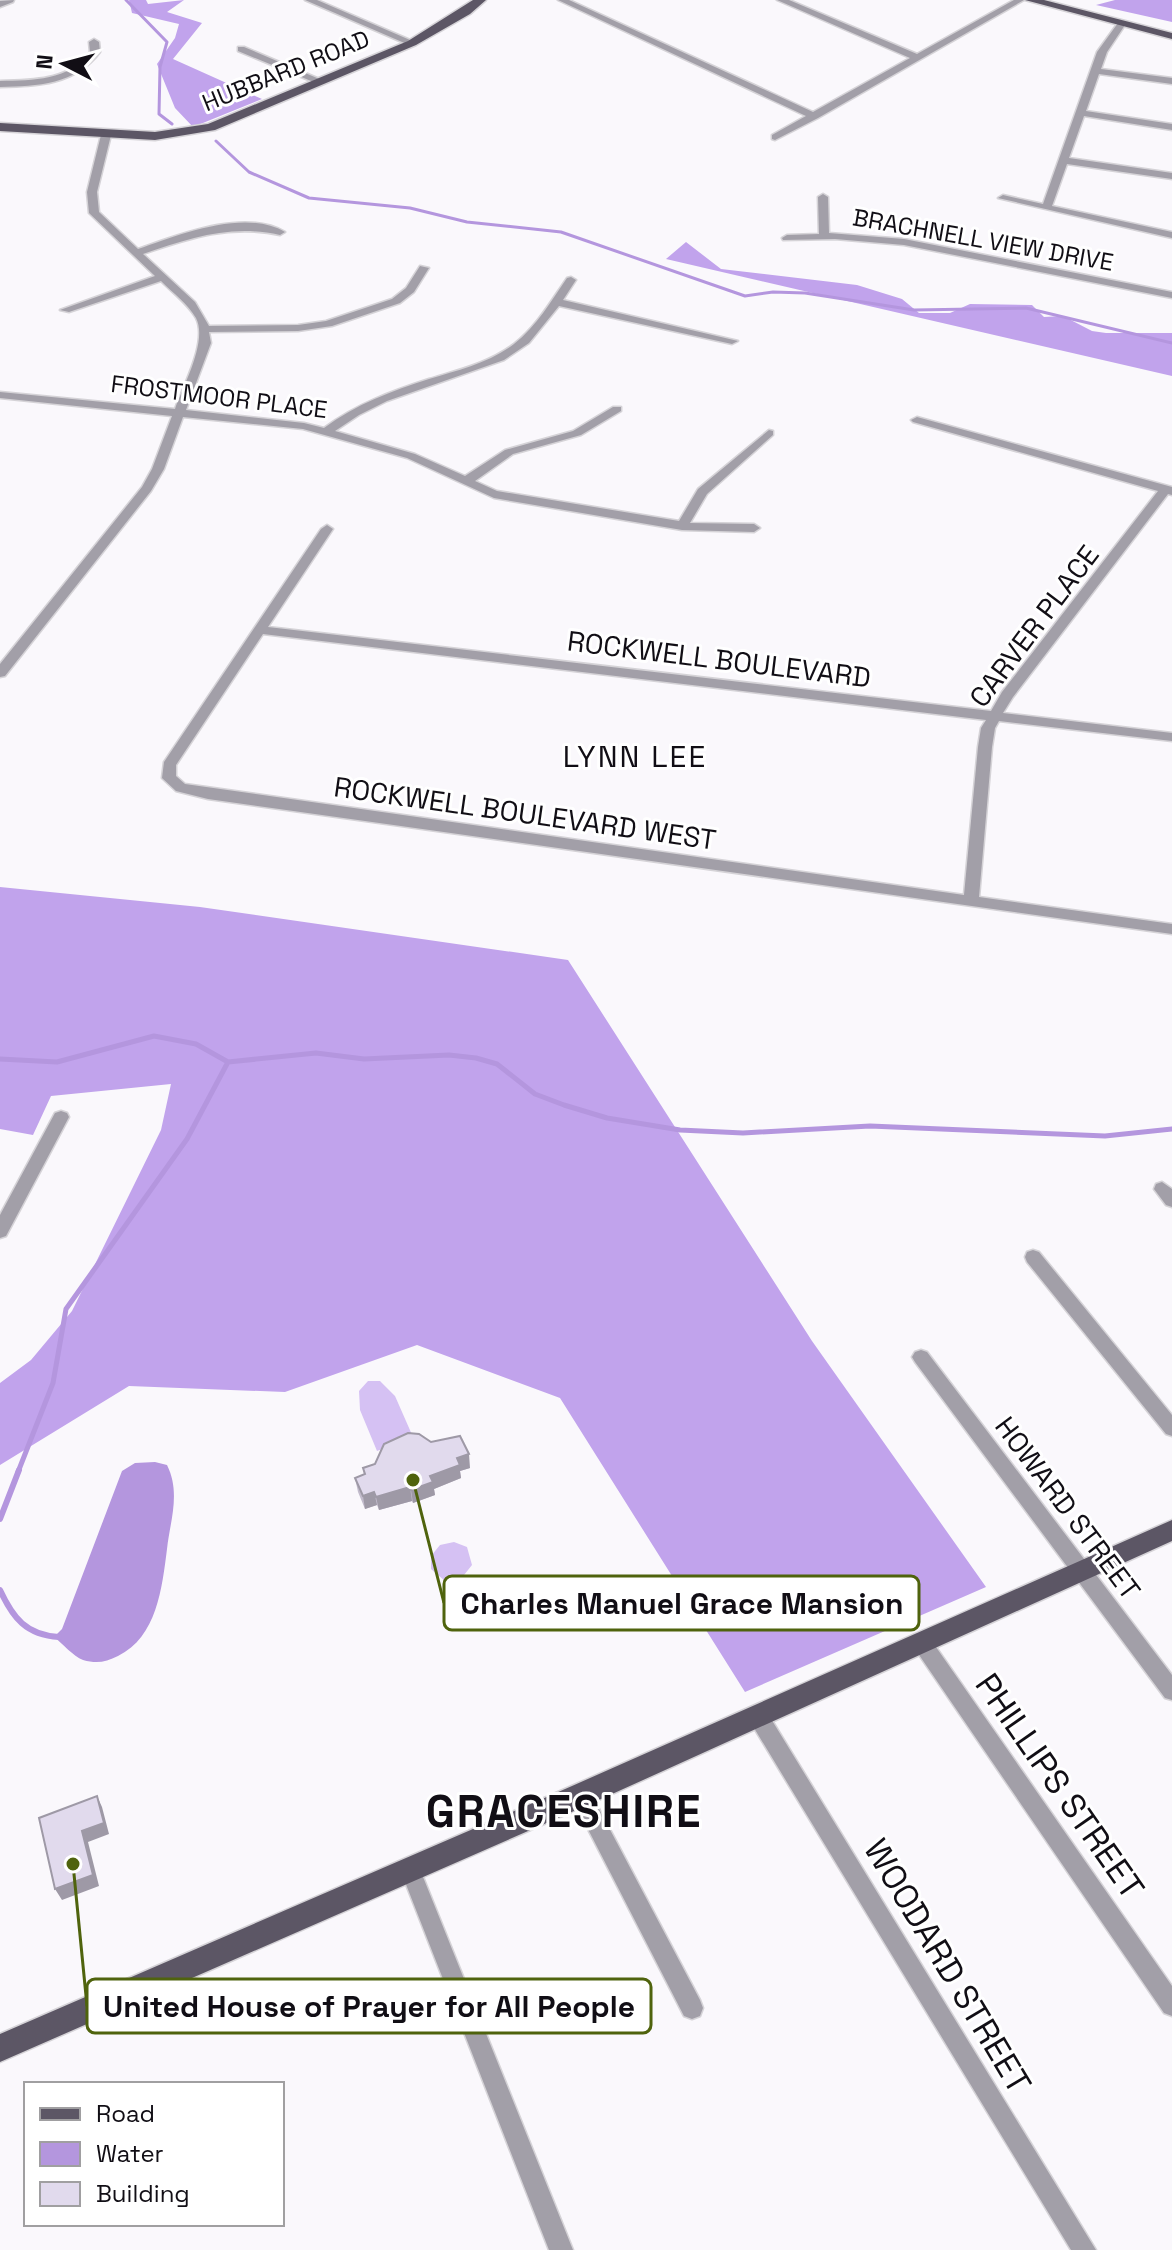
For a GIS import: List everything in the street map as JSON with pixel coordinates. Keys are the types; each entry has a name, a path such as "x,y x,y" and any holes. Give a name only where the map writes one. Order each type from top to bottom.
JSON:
{"main road":[{"name":"HUBBARD ROAD","path":"0,127 155,136 196,131 412,43 466,12 480,0"},
{"path":"1031,0 1172,36"},
{"path":"1061,0 1172,27"},
{"path":"0,2048 581,1795 1172,1530"}],"street":[{"path":"0,4 10,0"},
{"path":"309,0 412,43"},
{"path":"562,0 815,116"},
{"path":"781,0 918,58"},
{"path":"775,137 1020,0"},
{"path":"1046,208 1106,43 1121,25"},
{"path":"0,84 64,78 88,62 95,52 94,42"},
{"path":"241,49 319,81"},
{"path":"1096,71 1172,81"},
{"path":"64,78 74,83"},
{"path":"1080,113 1172,127"},
{"path":"0,673 147,488 158,469 203,353 205,329 198,312 100,221 92,208 92,192 106,135"},
{"path":"1063,160 1172,176"},
{"path":"823,197 824,235"},
{"path":"1003,198 1172,235"},
{"path":"135,253 221,226 250,224 280,232"},
{"name":"BRACHNELL VIEW DRIVE","path":"787,238 824,235 904,242 1172,295"},
{"path":"205,329 298,328 328,324 396,301 410,290 424,268"},
{"path":"65,310 163,277"},
{"path":"328,431 349,414 370,404 506,355 530,336 571,280"},
{"path":"556,302 732,341"},
{"name":"FROSTMOOR PLACE","path":"0,395 272,421 328,431 411,456 494,494 682,526 722,530 754,528"},
{"path":"465,482 509,452 577,433 617,409"},
{"path":"917,420 1169,490"},
{"path":"682,526 702,492 769,433"},
{"name":"CARVER PLACE","path":"971,901 988,728 1007,695 1169,490"},
{"name":"ROCKWELL BOULEVARD WEST","path":"327,529 169,765 169,778 177,786 223,796 1172,929"},
{"name":"ROCKWELL BOULEVARD","path":"259,630 1172,737"},
{"path":"0,1231 61,1117"},
{"path":"1033,1257 1172,1428"},
{"name":"HOWARD STREET","path":"921,1357 1172,1691"},
{"name":"PHILLIPS STREET","path":"922,1643 1172,2005"},
{"name":"WOODARD STREET","path":"758,1716 1084,2250"},
{"path":"581,1795 692,2008"},
{"path":"410,1869 561,2250"}],"shaded area":[{"path":"129,0 146,0 148,4 184,0 167,12 202,23 173,59 262,99 193,127 175,108 157,64 175,38 179,24 132,13"},
{"path":"1115,0 1172,0 1172,22 1096,5"},
{"path":"686,242 721,269 857,285 902,299 919,313 950,313 970,304 1032,305 1044,317 1063,316 1092,331 1172,333 1172,376 666,259"},
{"path":"0,887 200,907 568,960 812,1341 986,1587 745,1692 560,1398 417,1345 285,1392 129,1386 0,1465 0,1383 31,1360 72,1311 161,1130 171,1084 51,1096 33,1135 0,1129"},
{"path":"368,1381 380,1381 395,1396 413,1437 377,1451 360,1410 359,1391"},
{"path":"454,1542 467,1547 472,1565 460,1580 445,1581 431,1569 431,1556 440,1545"}],"water":[{"path":"135,1463 167,1465 173,1486 173,1507 160,1595 149,1624 131,1648 105,1661 83,1660 54,1637 62,1629 122,1471"}],"building":[{"path":"408,1433 419,1434 431,1442 460,1436 469,1454 457,1458 460,1465 430,1476 433,1482 376,1497 374,1492 363,1496 355,1478 365,1474 363,1468 375,1464 384,1444"},
{"path":"97,1796 104,1823 82,1831 93,1875 55,1889 39,1818"}],"waterway":[{"path":"126,0 167,42 160,67 159,114 172,124"},
{"path":"216,141 249,172 309,198 410,208 467,222 561,232 745,296 773,292 805,293 914,310 1026,308 1172,343"},
{"path":"0,1059 57,1062 154,1036 196,1044 228,1062"},
{"path":"228,1062 316,1053 364,1059 449,1055 476,1058 497,1064 535,1094 564,1105 607,1118 680,1130 743,1133 870,1126 1105,1136 1172,1129"},
{"path":"18,1472 53,1383 66,1309 187,1139 228,1062"},
{"path":"0,1519 19,1470"},
{"path":"0,1590 10,1609 29,1629 59,1637"}],"place":[{"name":"Charles Manuel Grace Mansion","path":"413,1480"},
{"name":"United House of Prayer for All People","path":"73,1864"}],"district":[{"name":"LYNN LEE","path":"635,757"},
{"name":"GRACESHIRE","path":"564,1812"}]}
